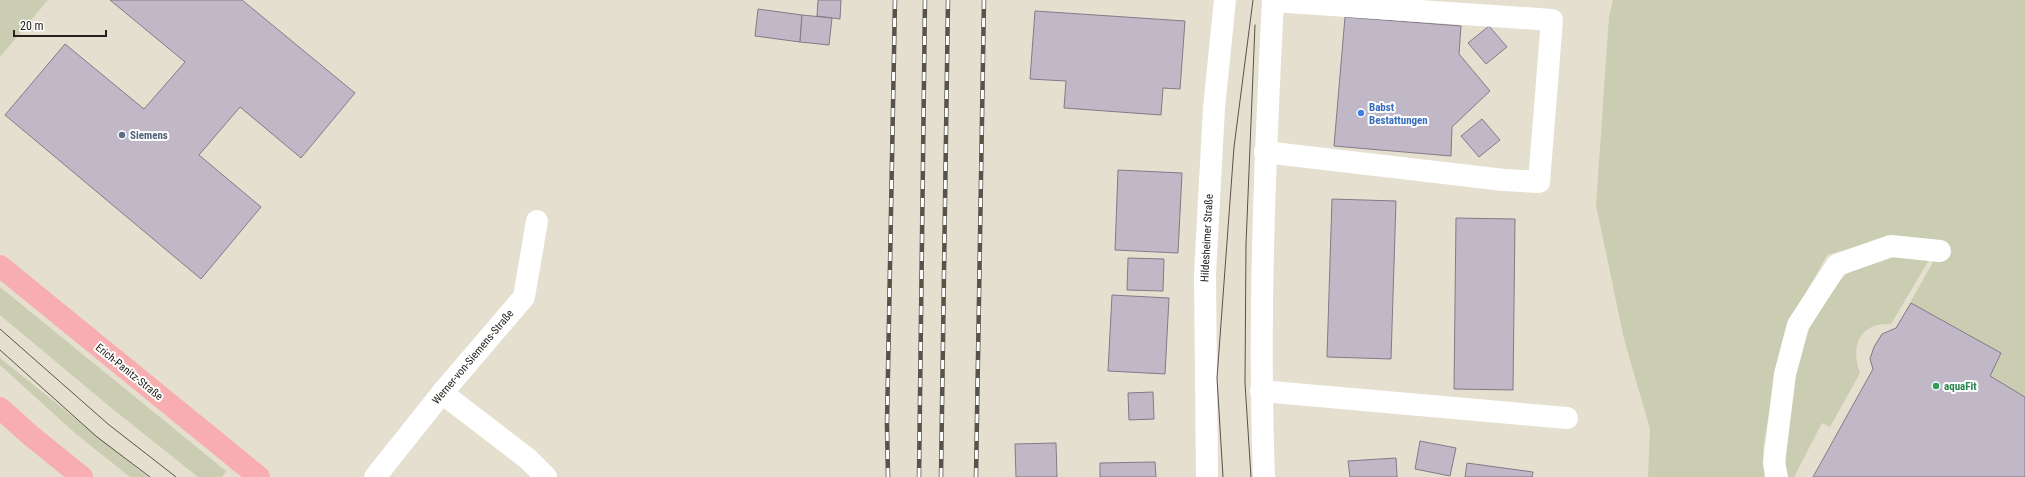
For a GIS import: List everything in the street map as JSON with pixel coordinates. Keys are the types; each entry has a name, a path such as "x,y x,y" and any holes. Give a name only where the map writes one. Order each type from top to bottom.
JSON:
{"main road":[{"name":"Erich-Panitz-Straße","path":"0,266 259,477"},
{"path":"0,408 30,435 82,477"}],"street":[{"name":"Hildesheimer Straße","path":"1207,477 1205,274 1214,108 1225,0"},
{"path":"1264,477 1260,392 1265,152 1273,0 1552,20 1539,182 1504,180 1265,152"},
{"name":"Werner-von-Siemens-Straße","path":"375,477 442,393 524,297 537,221"},
{"path":"1777,477 1774,462 1785,374 1798,325 1837,265 1892,246 1940,251"},
{"path":"1260,392 1567,418"},
{"path":"442,393 528,459 546,477"}],"green space":[{"path":"0,0 48,0 0,57"},
{"path":"1613,0 2025,0 2025,477 1873,369 1870,359 1874,347 1882,334 1896,328 1942,246 1888,237 1827,255 1792,318 1768,419 1763,448 1764,477 1648,477 1650,429 1624,339 1596,205 1609,17"},
{"path":"1891,256 1930,258 1891,324 1880,324 1872,327 1865,331 1860,337 1856,353 1860,373 1830,427 1822,423 1794,477 1785,477 1788,403 1809,329 1829,293 1846,274 1866,264"},
{"path":"0,287 226,471 222,477 198,477 109,406 0,315"},
{"path":"0,358 148,477 130,477 76,434 0,365"}],"building":[{"name":"Siemens","path":"110,0 242,0 355,93 301,158 240,107 199,155 261,207 201,279 5,115 65,44 144,109 185,62"},
{"path":"818,0 841,0 840,19 817,16"},
{"path":"758,9 802,15 800,42 755,36"},
{"path":"1035,11 1185,21 1180,89 1163,88 1161,115 1064,108 1066,81 1030,79"},
{"path":"802,15 832,18 829,45 800,42"},
{"path":"1345,17 1461,26 1459,54 1490,91 1452,127 1451,156 1334,146"},
{"path":"1489,26 1507,47 1486,64 1468,43"},
{"path":"1482,119 1500,140 1479,157 1461,136"},
{"path":"1118,170 1182,173 1178,253 1115,250"},
{"path":"1332,199 1396,201 1391,359 1327,357"},
{"path":"1456,218 1515,219 1513,390 1454,389"},
{"path":"1128,258 1164,259 1163,291 1127,290"},
{"path":"1112,295 1169,298 1165,374 1108,371"},
{"name":"aquaFit","path":"1911,303 2001,353 1990,376 2025,397 2025,477 1813,477 1873,369 1870,359 1874,347 1882,334 1896,328"},
{"path":"1153,392 1154,419 1129,420 1128,393"},
{"path":"1420,441 1456,448 1450,476 1415,469"},
{"path":"1056,443 1057,477 1016,477 1015,444"},
{"path":"1396,458 1397,477 1350,477 1348,461"},
{"path":"1155,462 1156,477 1100,477 1100,463"},
{"path":"1467,463 1533,472 1532,477 1465,477"}],"tram line":[{"path":"1223,477 1217,378 1234,147 1253,0"},
{"path":"1251,477 1245,383 1246,244 1255,25"},
{"path":"0,329 108,424 176,477"},
{"path":"0,350 97,437 150,477"}],"railway":[{"path":"888,477 887,425 895,0"},
{"path":"919,477 925,0"},
{"path":"941,477 948,0"},
{"path":"976,477 984,0"}],"place":[{"name":"Babst Bestattungen","path":"1361,113"},
{"name":"Siemens","path":"122,135"},
{"name":"aquaFit","path":"1936,386"}]}
